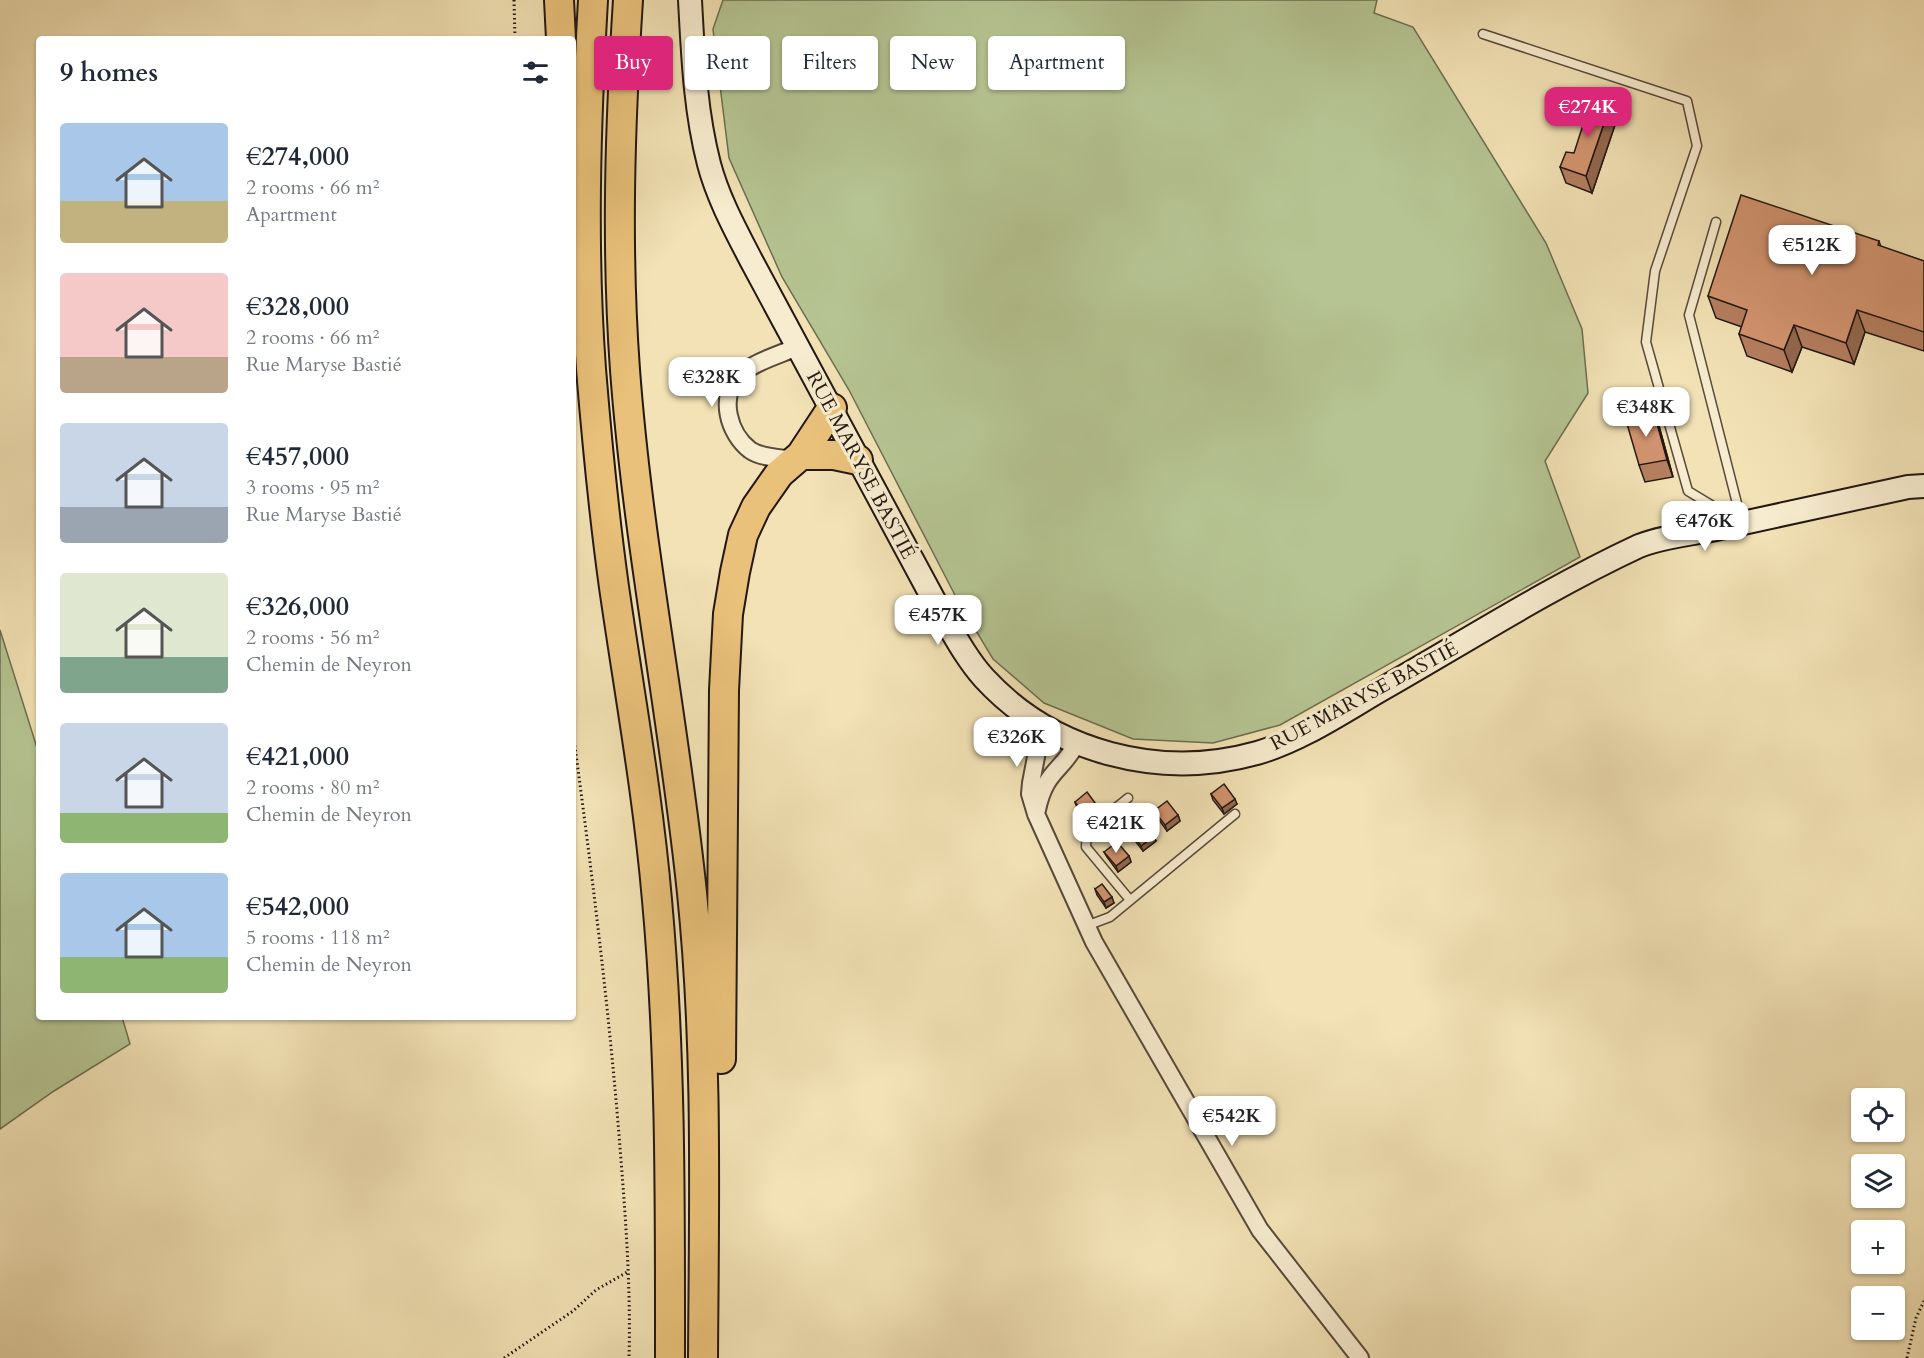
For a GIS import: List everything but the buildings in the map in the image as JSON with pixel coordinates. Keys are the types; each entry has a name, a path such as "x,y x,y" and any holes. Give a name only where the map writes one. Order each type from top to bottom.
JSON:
{"highway":[{"path":"559,0 561,36"},
{"path":"585,278 586,146 593,0"},
{"path":"628,0 619,210 623,336 647,578 692,892 704,1068 703,1358"},
{"path":"576,187 604,500 658,909 669,1074 672,1173 670,1358"},
{"path":"704,1229 720,1206 724,701 729,614 739,552 749,521 767,490 798,458 832,408"},
{"path":"798,458 834,455 858,460"}],"main road":[{"name":"RUE MARYSE BASTIÉ","path":"690,0 692,36"},
{"name":"RUE MARYSE BASTIÉ","path":"698,36 705,0"},
{"name":"RUE MARYSE BASTIÉ","path":"697,90 702,135 718,193 728,216 936,604 982,676 1016,708 1045,727 1077,743 1109,755 1169,764 1228,760 1259,752 1325,722 1553,591 1643,545 1908,487 1924,486"}],"street":[{"path":"797,347 760,363 739,376 729,395 729,415 735,434 752,451 798,458"},
{"path":"1045,727 1040,736 1030,794 1036,814 1086,926 1260,1230 1360,1358"},
{"path":"1036,814 1040,793 1049,775 1072,752 1077,743"}],"lane":[{"path":"1483,34 1687,101 1697,146 1655,271 1647,342 1689,491 1742,523"},
{"path":"1716,222 1689,315 1742,523"},
{"path":"1128,798 1087,831 1084,838 1086,847 1130,900"},
{"path":"1086,926 1110,917 1235,814"}],"path":[{"path":"514,0 515,36"},
{"path":"576,755 607,997 629,1270 629,1358"},
{"path":"504,1358 573,1311 596,1290 629,1270"},
{"path":"1907,1358 1916,1318 1924,1301"}],"green space":[{"path":"723,0 1377,0 1374,13 1413,27 1546,243 1582,329 1588,393 1545,461 1580,557 1280,725 1213,743 1133,739 1044,703 993,659 958,601 849,390 782,277 729,158 721,90 770,90 770,36 714,36 713,29"},
{"path":"0,630 36,744 36,1020 123,1020 130,1044 54,1091 0,1129"}]}
